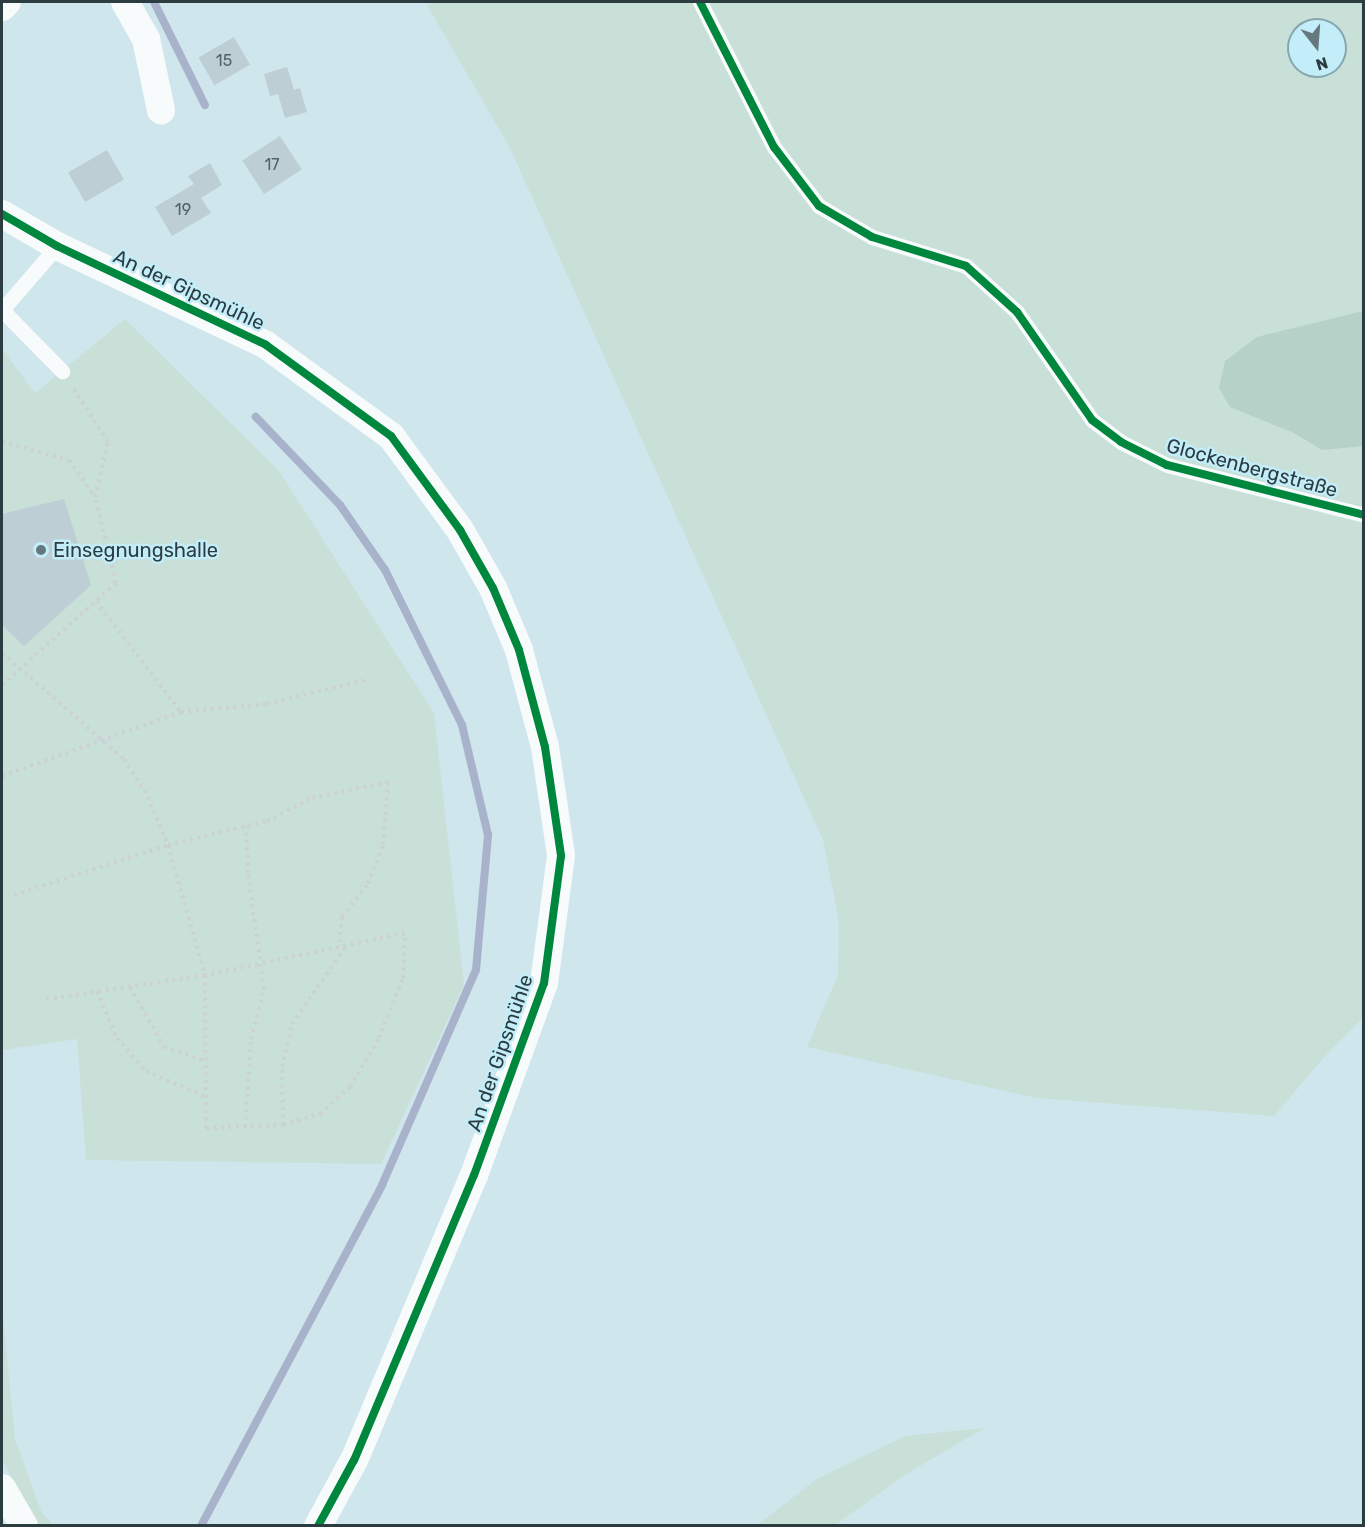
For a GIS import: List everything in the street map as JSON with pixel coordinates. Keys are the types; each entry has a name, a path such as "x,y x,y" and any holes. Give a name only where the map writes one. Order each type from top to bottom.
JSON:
{"street":[{"path":"2,7 7,2"},
{"path":"125,2 146,39 161,110"},
{"name":"An der Gipsmühle","path":"2,214 57,246 266,345 391,436 460,530 493,588 519,650 545,747 561,856 544,983 470,1186 354,1460 318,1526"},
{"path":"2,1488 24,1526"}],"lane":[{"name":"Glockenbergstraße","path":"700,2 774,147 819,206 872,237 966,266 1017,312 1092,420 1121,442 1167,465 1364,515"},
{"path":"57,246 2,310 62,371"}],"path":[{"path":"62,371 108,442 95,497"},
{"path":"2,442 69,460 95,497 116,583 18,668 2,685"},
{"path":"96,601 181,712"},
{"path":"2,653 130,768 148,797 168,845 206,975 206,1128 283,1125 320,1114 350,1087 378,1038 403,978 405,933 206,975 43,1000"},
{"path":"2,776 100,739 181,712 267,704 365,680"},
{"path":"14,896 168,845 267,821 312,798 388,782 383,846 367,885 342,917 339,947"},
{"path":"245,1126 251,1039 264,989 263,963 248,873 246,826"},
{"path":"283,1125 282,1067 292,1024 346,945"},
{"path":"130,987 164,1047 206,1061"},
{"path":"97,991 117,1038 146,1071 206,1097"}],"green space":[{"path":"433,2 1363,2 1363,1018 1327,1054 1274,1116 1036,1098 807,1047 838,975 839,921 823,840 509,146 427,5"},
{"path":"1363,311 1363,446 1322,450 1294,433 1230,407 1219,388 1225,361 1257,337"},
{"path":"125,319 279,471 434,713 464,985 381,1164 86,1160 77,1039 2,1050 2,349 35,393"},
{"path":"2,1308 15,1439 41,1511 53,1525 38,1525 2,1460"},
{"path":"984,1428 908,1473 835,1525 757,1525 817,1479 905,1436"}],"building":[{"path":"234,37 250,65 214,85 198,58"},
{"path":"287,67 294,90 300,88 307,112 285,118 278,94 270,96 264,74"},
{"path":"280,136 302,170 264,194 242,161"},
{"path":"107,150 124,179 85,202 68,172"},
{"path":"210,163 222,185 201,198 211,213 172,236 155,207 194,184 188,176"},
{"name":"Einsegnungshalle","path":"64,499 91,585 24,646 2,625 2,514"}],"waterway":[{"path":"154,2 205,105"},
{"path":"201,1526 382,1185 476,970 488,835 462,725 385,570 340,505 256,417"}],"cycle path":[{"path":"700,2 774,147 819,206 872,237 966,266 1017,312 1092,420 1121,442 1167,465 1364,515"},
{"path":"2,214 57,246 266,345 391,436 460,530 493,588 519,650 545,747 561,856 544,983 474,1175 354,1460 318,1526"}],"place":[{"name":"Einsegnungshalle","path":"41,550"}]}
